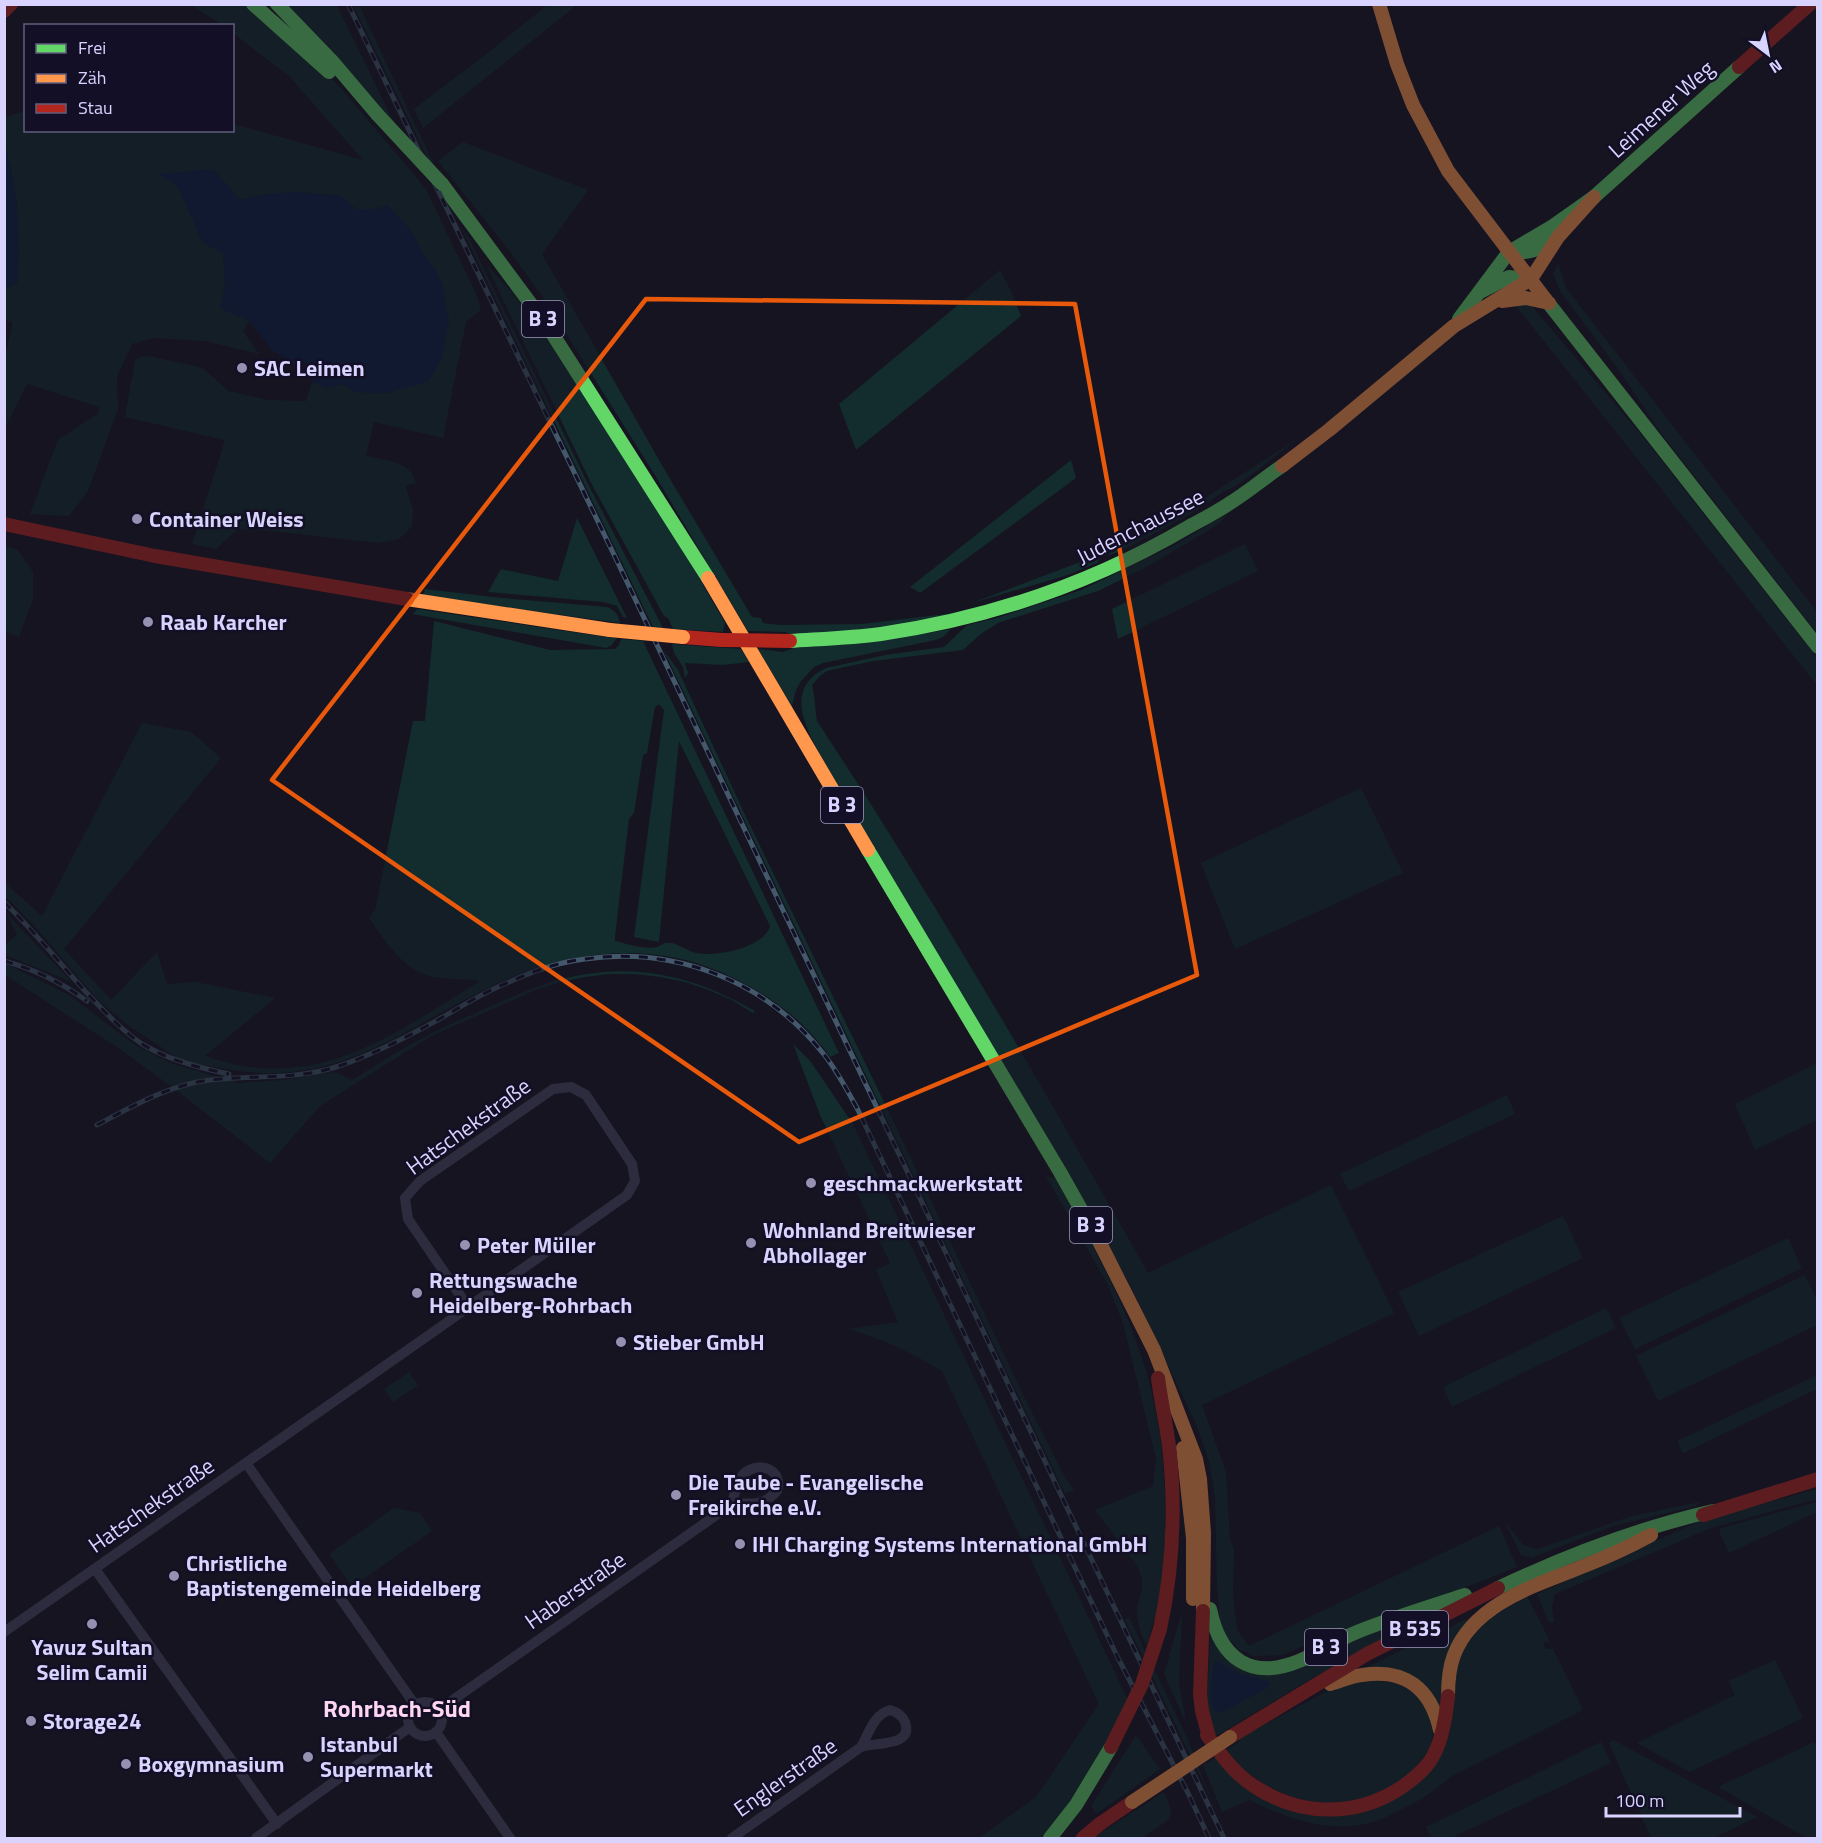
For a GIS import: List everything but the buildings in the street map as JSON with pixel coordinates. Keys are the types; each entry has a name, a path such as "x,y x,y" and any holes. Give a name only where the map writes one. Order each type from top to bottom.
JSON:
{"main road":[{"path":"4,11 11,4"},
{"name":"B 3","path":"253,4 377,114 458,204 550,330 712,584 1087,1219 1154,1350 1193,1448 1203,1507 1205,1572 1200,1694 1209,1737"},
{"name":"B 3","path":"277,4 332,61 364,101"},
{"path":"1379,4 1397,64 1413,105 1448,171 1818,647"},
{"name":"Leimener Weg","path":"1531,279 1558,237 1594,197 1810,4"},
{"name":"Leimener Weg","path":"1509,252 1553,226 1594,197"},
{"path":"1509,252 1527,254 1544,247 1558,237"},
{"name":"Judenchaussee","path":"1454,326 1509,252"},
{"path":"1478,293 1509,277 1531,279"},
{"name":"Judenchaussee","path":"4,524 179,561 339,589 609,630 722,640 790,641 880,634 958,619 1012,604 1107,570 1165,541 1229,504 1329,430 1454,326 1531,279"},
{"path":"1487,306 1515,297 1531,297 1549,303"},
{"name":"B 3","path":"1050,1839 1088,1789 1142,1684 1160,1629 1170,1585 1173,1514 1169,1446 1154,1350"},
{"name":"B 3","path":"1074,1839 1101,1823 1132,1802 1230,1737 1311,1688 1366,1674 1399,1677 1412,1683 1428,1696 1434,1707 1440,1736 1430,1762 1419,1775 1401,1788 1364,1805 1324,1810 1289,1804 1274,1798 1237,1774 1222,1757 1209,1737 1201,1726 1195,1713 1189,1683 1193,1538 1188,1480 1175,1406"},
{"name":"B 535","path":"1440,1736 1445,1724 1450,1671 1454,1655 1481,1618 1506,1600 1524,1583 1577,1551 1616,1537 1818,1479"},
{"name":"B 535","path":"1311,1688 1369,1653 1524,1583 1713,1511"},
{"name":"B 3","path":"1205,1572 1212,1625 1220,1643 1229,1655 1241,1662 1253,1667 1271,1668 1291,1663 1384,1622 1490,1585 1524,1583"},
{"name":"B 3","path":"1083,1839 1101,1823"}],"street":[{"name":"Hatschekstraße","path":"4,1632 95,1569 468,1307 627,1195 635,1181 632,1164 586,1095 571,1087 553,1089 420,1180 405,1198 408,1219 468,1307"},
{"path":"246,1463 415,1704"},
{"path":"758,1466 774,1473 778,1481 777,1491 770,1498 762,1503 732,1504 738,1483 747,1471 758,1466"},
{"name":"Haberstraße","path":"440,1709 732,1504"},
{"path":"95,1569 277,1824"},
{"path":"428,1701 440,1709 442,1723 436,1732 422,1736 410,1727 409,1714 415,1704 428,1701"},
{"path":"256,1839 410,1727"},
{"path":"436,1732 510,1839"},
{"name":"Englerstraße","path":"732,1839 861,1747"}],"highlighted area":[{"path":"646,299 1075,304 1197,975 799,1142 272,780"}],"green space":[{"path":"191,5 244,5 341,88 426,189 477,296 481,310 466,322 443,438 374,422 366,456 403,466 409,470 416,484 406,487 413,510 412,526 399,539 378,543 238,529 216,549 192,544 225,440 125,417 135,360 141,357 149,356 203,368 228,391 268,400 306,401 312,382 328,388 342,384 354,392 388,393 429,381 442,357 449,321 443,287 436,270 425,257 412,232 388,205 373,209 356,209 341,196 298,192 266,194 240,200 213,169 159,174 178,187 203,243 223,253 225,284 220,308 249,321 243,331 259,354 205,341 153,338 132,344 117,376 118,409 88,491 69,516 30,514 58,440 97,414 100,407 27,384 5,428 5,356 13,323 5,319 5,289 17,283 19,250 17,203 5,147 5,117 24,111 24,132 234,132 234,124 363,160 290,77 234,34 234,24 220,24"},
{"path":"288,5 337,5 394,123 329,47"},
{"path":"353,5 359,5 444,186 438,179"},
{"path":"547,5 577,5 423,128 414,109"},
{"path":"463,142 588,190 542,254 663,467 752,617 761,618 763,623 780,625 862,624 954,613 1035,591 1109,564 1178,527 1218,502 1223,503 1124,560 1044,593 1002,605 917,623 874,628 788,634 786,632 748,631 653,472 545,300 438,161"},
{"path":"461,227 470,240 588,484 663,628 653,627"},
{"path":"486,264 511,291 591,399 665,519 725,623 723,632 673,629 668,618 664,616 591,483"},
{"path":"1558,264 1566,288 1817,612 1817,633 1661,433 1621,373 1560,291 1553,273"},
{"path":"1000,270 1021,316 856,450 839,404"},
{"path":"1512,301 1530,304 1643,437 1817,658 1817,685"},
{"path":"1297,439 1250,476 1194,512 1123,550 1107,556 1115,549 1172,519"},
{"path":"1071,460 1076,478 920,593 910,587"},
{"path":"1227,514 1221,522 1209,530 1150,565 1098,591 998,623 963,650 874,661 827,671 812,685 817,721 946,925 1148,1273 1331,1185 1394,1313 1202,1405 1226,1472 1230,1539 1234,1549 1233,1595 1237,1630 1249,1646 1499,1526 1517,1567 1451,1593 1332,1633 1283,1655 1253,1656 1243,1650 1240,1651 1227,1637 1220,1620 1217,1587 1215,1497 1209,1461 1197,1426 1128,1281 827,768 807,728 801,701 804,689 812,678 826,668 885,655 944,647 967,625 1000,617 1081,590 1171,547"},
{"path":"577,518 627,618 623,617 617,606 603,602 488,592 501,569 558,581"},
{"path":"1245,544 1258,571 1118,639 1112,609"},
{"path":"5,546 18,550 33,572 33,599 19,637 5,631"},
{"path":"1096,556 1099,560 1097,563 1068,575 972,603"},
{"path":"425,589 607,607 616,613 620,623 423,596"},
{"path":"418,609 617,638 612,645 606,648 412,614"},
{"path":"434,621 550,650 615,649 621,639 643,641 839,1053 830,1057 820,1043 783,1008 723,973 693,962 632,953 602,954 542,966 484,990 362,1054 331,1064 299,1071 264,1073 202,1065 173,1055 129,1026 111,1011 5,897 4,882 42,916 142,723 191,732 221,758 64,949 111,1000 157,952 167,984 196,982 275,998 205,1056 245,1066 282,1068 317,1064 350,1054 383,1039 480,981 429,976 411,967 394,952 369,918 375,910 413,721 425,721","holes":["660,705 664,710 634,937 659,942 679,741 770,926 759,940 738,949 704,954 669,943 647,948 615,941 629,819 634,813 643,755 647,753 655,707"]},
{"path":"951,629 936,640 823,663 814,667 801,681 792,706 758,649 783,652 794,648 881,641"},
{"path":"672,644 741,649 749,662 723,665 685,663 688,673 685,678 683,667 674,653"},
{"path":"663,649 678,670 1025,1399 1062,1472 1074,1490 1065,1494"},
{"path":"1361,788 1403,873 1235,949 1201,863"},
{"path":"7,914 72,982 5,955 5,945 17,934"},
{"path":"5,965 69,995 135,1045 170,1063 238,1083 283,1080 335,1072 352,1080 431,1034 516,995 543,984 588,974 614,971 638,972 685,980 708,988 755,1011 753,1013 709,990 660,977 610,974 560,982 536,990 431,1036 320,1106 270,1163 120,1049 5,975"},
{"path":"793,1044 811,1062 853,1124 1127,1698 1117,1723 1074,1799 1040,1838 979,1838 1036,1797 1099,1704 942,1371 897,1347 849,1329 898,1322 876,1270 890,1263 820,1115"},
{"path":"1817,1063 1817,1120 1755,1150 1735,1104"},
{"path":"1507,1095 1515,1114 1349,1191 1340,1174"},
{"path":"1046,1176 1056,1179 1113,1287 1133,1332 1153,1399 1161,1444 1165,1489 1164,1566 1163,1584 1147,1646 1137,1618 1142,1581 1137,1566 1095,1510 1153,1486 1156,1458 1123,1323 1108,1285"},
{"path":"1563,1216 1583,1258 1419,1336 1398,1292"},
{"path":"1788,1238 1802,1268 1635,1349 1619,1318"},
{"path":"1805,1275 1817,1300 1817,1325 1658,1401 1636,1356"},
{"path":"1606,1308 1616,1328 1452,1407 1443,1387"},
{"path":"409,1372 418,1385 393,1402 384,1389"},
{"path":"1817,1375 1817,1389 1683,1453 1677,1441"},
{"path":"1817,1489 1817,1499 1711,1528 1555,1594 1552,1607 1554,1622 1549,1622 1537,1594 1700,1521"},
{"path":"1700,1502 1696,1506 1613,1526 1531,1558 1521,1555 1504,1520 1523,1545 1537,1549 1632,1516"},
{"path":"1817,1502 1817,1512 1729,1553 1719,1532 1721,1528"},
{"path":"394,1508 420,1513 432,1531 352,1587 329,1554"},
{"path":"1527,1596 1550,1641 1543,1643 1546,1649 1553,1649 1583,1710 1450,1777 1439,1787 1395,1813 1363,1825 1329,1826 1312,1823 1295,1819 1249,1800 1222,1812 1203,1765 1215,1758 1324,1815 1423,1779 1458,1657 1484,1622"},
{"path":"1182,1612 1179,1683 1186,1723 1164,1674"},
{"path":"1431,1613 1314,1677 1216,1736 1206,1707 1211,1630 1242,1669 1357,1639"},
{"path":"1477,1614 1463,1633 1443,1712 1432,1694 1363,1669"},
{"path":"1129,1617 1189,1742 1203,1780 1230,1838 1125,1620"},
{"path":"1775,1660 1803,1718 1690,1772 1637,1743 1735,1695 1728,1681"},
{"path":"1366,1680 1398,1683 1424,1699 1434,1729 1430,1748 1414,1770 1398,1783 1364,1800 1323,1804 1281,1794 1245,1771 1225,1751 1239,1742 1238,1739 1331,1689"},
{"path":"1136,1735 1160,1769 1096,1814 1091,1806"},
{"path":"1614,1740 1757,1817 1714,1838 1651,1838 1609,1743"},
{"path":"1601,1742 1611,1763 1451,1838 1431,1838 1426,1827"},
{"path":"1814,1742 1818,1750 1817,1838 1807,1838 1718,1787"},
{"path":"1164,1792 1171,1814 1167,1821 1142,1838 1093,1838"}],"water":[{"path":"5,147 16,197 18,249 17,283 5,289"},
{"path":"213,169 240,200 266,194 298,192 341,196 356,209 373,209 388,205 412,232 425,257 436,270 443,287 449,321 442,357 429,381 388,393 354,392 342,384 328,388 312,382 313,367 302,361 296,365 272,350 249,321 220,308 225,284 223,253 203,243 178,187 157,174"},
{"path":"1218,1661 1240,1674 1271,1683 1268,1688 1221,1713 1214,1711 1211,1687 1214,1663"}],"railway":[{"path":"348,4 618,563 1224,1838"},
{"path":"4,902 98,1005 134,1038 152,1050 173,1059 229,1074"},
{"path":"97,1125 152,1097 180,1086 210,1080 305,1074 336,1067 391,1045 499,987 565,962 619,956 652,958 685,964 716,974 746,988 774,1006 799,1027 822,1052 858,1110 1118,1658 1209,1838"},
{"path":"4,961 47,977 87,1001"}],"traffic: fast":[{"path":"253,4 329,72"},
{"path":"277,4 332,61 377,114"},
{"path":"1459,319 1509,252 1553,226 1594,197 1739,67"},
{"path":"377,114 442,184"},
{"path":"442,184 550,330 708,578"},
{"path":"1509,252 1534,250 1555,239"},
{"path":"1480,292 1509,277 1531,279"},
{"path":"1546,300 1818,647"},
{"path":"790,641 870,635 922,627 1002,608 1041,595 1079,581 1154,546 1220,509 1282,466"},
{"path":"868,850 1101,1245"},
{"path":"1498,1588 1551,1564 1604,1544 1713,1511"},
{"path":"1210,1609 1221,1641 1230,1652 1240,1661 1266,1668 1282,1667 1299,1661 1357,1632 1465,1595"},
{"path":"1050,1838 1076,1805 1111,1747"}],"traffic: slow":[{"path":"1379,4 1397,64 1413,105 1448,171 1546,300"},
{"path":"1282,466 1454,326 1531,279 1558,237 1594,197"},
{"path":"1502,301 1526,298 1549,303"},
{"path":"708,578 868,850"},
{"path":"407,599 610,630"},
{"path":"610,630 683,637"},
{"path":"1101,1245 1154,1350 1196,1459 1200,1479 1204,1533 1203,1611"},
{"path":"1183,1448 1193,1538 1193,1599"},
{"path":"1448,1696 1451,1665 1463,1637 1492,1609 1527,1589 1610,1555 1651,1535"},
{"path":"1330,1684 1362,1675 1391,1675 1403,1679 1414,1684 1423,1693 1436,1716 1440,1730"},
{"path":"1132,1802 1230,1737"}],"traffic: jam":[{"path":"4,11 11,4"},
{"path":"1739,67 1810,4"},
{"path":"4,524 155,556 407,599"},
{"path":"683,637 722,640"},
{"path":"722,640 790,641"},
{"path":"1158,1378 1169,1446 1173,1515 1168,1584 1160,1629"},
{"path":"1703,1515 1818,1479"},
{"path":"1230,1737 1367,1654 1498,1588"},
{"path":"1203,1611 1200,1694 1209,1737"},
{"path":"1111,1747 1142,1684 1160,1629"},
{"path":"1207,1735 1235,1771 1257,1788 1274,1797 1310,1808 1328,1810 1346,1808 1364,1805 1382,1798 1416,1777 1434,1754 1445,1721 1448,1696"},
{"path":"1083,1838 1132,1802"}],"place":[{"name":"SAC Leimen","path":"242,368"},
{"name":"Container Weiss","path":"137,519"},
{"name":"Raab Karcher","path":"148,622"},
{"name":"geschmackwerkstatt","path":"811,1183"},
{"name":"Wohnland Breitwieser Abhollager","path":"751,1243"},
{"name":"Peter Müller","path":"465,1245"},
{"name":"Rettungswache Heidelberg-Rohrbach","path":"417,1293"},
{"name":"Stieber GmbH","path":"621,1342"},
{"name":"Die Taube - Evangelische Freikirche e.V.","path":"676,1495"},
{"name":"IHI Charging Systems International GmbH","path":"740,1544"},
{"name":"Christliche Baptistengemeinde Heidelberg","path":"174,1576"},
{"name":"Yavuz Sultan Selim Camii","path":"92,1624"},
{"name":"Storage24","path":"31,1721"},
{"name":"Istanbul Supermarkt","path":"308,1757"},
{"name":"Boxgymnasium","path":"126,1764"}],"district":[{"name":"Rohrbach-Süd","path":"397,1709"}]}
